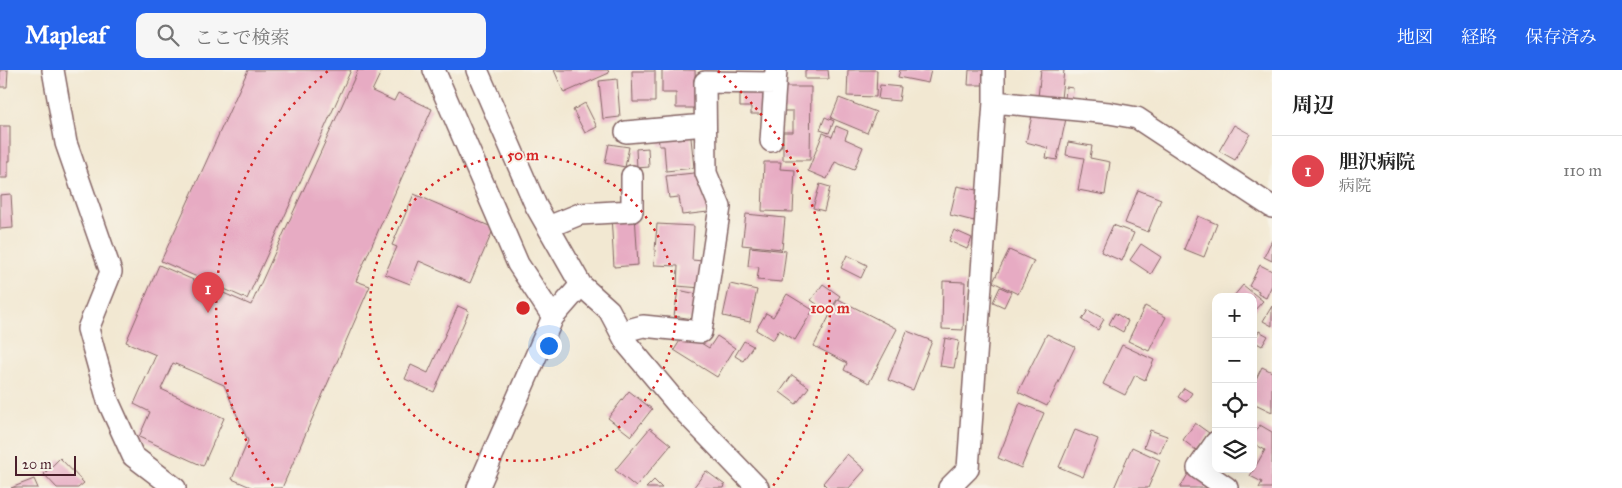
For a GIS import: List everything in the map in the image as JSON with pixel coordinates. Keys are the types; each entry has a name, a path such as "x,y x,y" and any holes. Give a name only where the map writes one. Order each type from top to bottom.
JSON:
{"street":[{"path":"53,70 66,143 111,272 88,329 108,401 133,456 176,488"},
{"path":"434,70 518,264 552,317"},
{"path":"478,70 536,206 581,285 609,310 627,344 679,406 758,488"},
{"path":"949,488 968,469 994,102 994,70"},
{"path":"621,332 643,326 701,332 720,207 706,173 705,82 776,77 772,141"},
{"path":"994,102 1109,113 1137,118 1272,207"},
{"path":"626,132 705,125"},
{"path":"548,227 580,214 632,211 632,176"},
{"path":"478,488 552,317 581,285"},
{"path":"1212,448 1198,468 1227,488"}],"building":[{"path":"0,70 8,70 7,87 0,87"},
{"path":"248,70 351,70 247,299 161,261"},
{"path":"358,70 378,70 381,72 372,91 394,101 398,93 432,109 356,281 370,286 282,488 253,488 232,479 248,441 224,385 173,363 161,389 224,418 203,466 139,437 150,412 134,404 156,355 126,342 159,265 251,305"},
{"path":"554,70 608,70 609,73 564,93"},
{"path":"662,70 695,70 696,108 676,108 676,93 662,93"},
{"path":"805,70 828,70 829,79 805,79"},
{"path":"848,70 877,70 876,97 847,96"},
{"path":"900,70 931,70 928,83 898,77"},
{"path":"969,70 988,70 988,85 968,85"},
{"path":"1041,70 1064,70 1061,99 1038,97"},
{"path":"632,71 655,71 655,102 633,102"},
{"path":"617,79 620,117 603,119 599,81"},
{"path":"880,85 901,87 899,101 878,99"},
{"path":"779,87 811,87 810,160 783,160 783,132 793,132 793,111 779,111"},
{"path":"1066,87 1073,88 1072,100 1065,99"},
{"path":"740,88 768,88 768,114 751,114 751,107 740,107"},
{"path":"839,98 876,112 867,133 831,118"},
{"path":"585,103 597,127 585,133 573,110"},
{"path":"1034,107 1067,114 1057,160 1046,158 1048,148 1026,142"},
{"path":"825,117 834,121 829,133 820,130"},
{"path":"1234,125 1250,134 1235,160 1219,151"},
{"path":"0,126 10,126 8,178 0,178"},
{"path":"836,126 848,131 845,139 863,147 854,170 835,162 827,179 808,171 823,133 832,137"},
{"path":"690,128 694,168 666,171 664,146 659,146 658,131"},
{"path":"1068,142 1092,146 1090,158 1110,162 1105,195 1078,190 1084,158 1066,155"},
{"path":"609,144 629,147 625,167 605,163"},
{"path":"648,148 649,167 637,168 636,149"},
{"path":"764,162 781,162 780,169 795,170 793,212 762,211"},
{"path":"703,172 708,212 682,215 679,197 669,198 666,176"},
{"path":"820,184 830,187 824,211 813,208"},
{"path":"957,186 981,191 974,221 950,215"},
{"path":"1138,190 1161,199 1148,232 1125,223"},
{"path":"11,194 13,228 0,229 0,195"},
{"path":"414,194 494,228 470,283 419,261 410,284 385,274 397,247 392,245"},
{"path":"635,214 638,265 614,267 611,215"},
{"path":"746,214 785,218 782,249 742,245"},
{"path":"1198,216 1217,224 1204,257 1184,249"},
{"path":"657,224 694,226 692,260 703,261 701,288 677,286 678,266 654,265"},
{"path":"1113,225 1134,233 1122,261 1101,252"},
{"path":"954,230 972,238 967,249 949,241"},
{"path":"1272,240 1272,261 1264,257"},
{"path":"1141,244 1161,257 1151,274 1130,260"},
{"path":"750,247 786,251 782,282 757,280 759,267 748,266"},
{"path":"1009,250 1034,261 1018,294 993,282"},
{"path":"847,255 867,265 861,278 841,268"},
{"path":"1260,265 1272,271 1272,285 1266,298 1258,294 1259,291 1249,286"},
{"path":"943,281 965,282 963,330 942,329"},
{"path":"730,284 757,290 750,322 723,316"},
{"path":"823,284 840,296 828,312 811,300"},
{"path":"1243,285 1253,293 1236,293"},
{"path":"1000,287 1011,292 1004,307 993,302"},
{"path":"678,290 697,294 693,319 674,316"},
{"path":"787,294 813,310 795,340 779,330 773,340 756,330 766,313 773,317"},
{"path":"1257,296 1263,301 1257,308"},
{"path":"838,299 897,329 869,383 844,370 847,363 814,346"},
{"path":"458,306 469,311 434,392 405,379 411,365 428,373"},
{"path":"1145,306 1166,317 1149,351 1128,341"},
{"path":"1272,306 1272,326 1263,321"},
{"path":"1088,310 1104,319 1098,330 1082,320"},
{"path":"1115,313 1128,321 1123,332 1109,324"},
{"path":"907,331 932,341 913,390 888,380"},
{"path":"1259,331 1268,336 1262,346 1257,343"},
{"path":"685,333 709,348 717,336 735,348 717,377 674,350"},
{"path":"1047,334 1075,347 1047,406 1018,392"},
{"path":"945,338 959,341 954,368 940,366"},
{"path":"744,341 753,346 743,361 735,356"},
{"path":"1122,345 1154,360 1145,380 1135,375 1125,395 1103,384"},
{"path":"1262,367 1272,372 1272,412 1257,405 1257,377"},
{"path":"792,375 809,387 796,404 780,392"},
{"path":"1184,388 1192,393 1186,402 1178,397"},
{"path":"629,391 652,409 631,436 608,418"},
{"path":"1020,403 1044,413 1021,468 998,458"},
{"path":"1195,423 1209,433 1196,450 1183,440"},
{"path":"1260,425 1272,432 1272,488 1259,488 1262,482 1250,476 1252,473 1257,473 1257,464 1265,450 1257,445 1257,430"},
{"path":"650,428 671,445 636,487 615,470"},
{"path":"1075,430 1098,439 1083,477 1059,467"},
{"path":"1150,430 1167,436 1160,453 1144,447"},
{"path":"1132,447 1160,460 1148,488 1114,488"},
{"path":"847,454 865,470 849,488 828,488 823,483"},
{"path":"60,458 84,483 78,488 57,488 44,474"},
{"path":"1192,467 1218,488 1180,488"},
{"path":"706,471 725,485 724,488 693,488"},
{"path":"34,479 38,488 11,488"},
{"path":"654,480 662,488 646,488"}],"place":[{"name":"胆沢病院","path":"208,313"}]}
